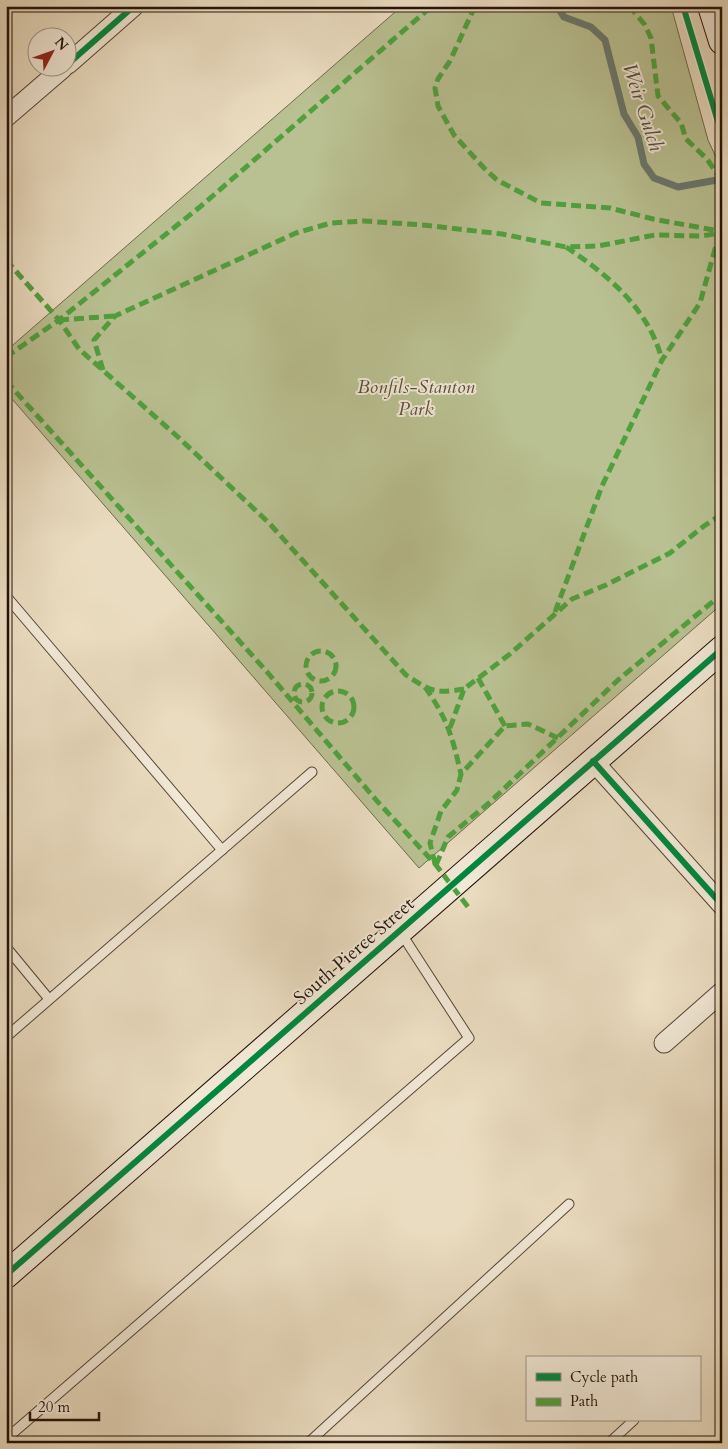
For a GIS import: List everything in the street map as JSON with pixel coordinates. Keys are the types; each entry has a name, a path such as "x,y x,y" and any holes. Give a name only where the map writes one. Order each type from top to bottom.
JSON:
{"street":[{"path":"78,55 134,6"},
{"path":"711,6 722,41"},
{"path":"6,117 52,78"},
{"name":"South Pierce Street","path":"6,1275 722,649"},
{"path":"593,761 722,905"},
{"path":"664,1043 722,992"}],"lane":[{"path":"6,596 222,850"},
{"path":"6,1036 312,772"},
{"path":"6,1439 469,1038 400,930"},
{"path":"6,947 49,1000"},
{"path":"308,1443 569,1204"},
{"path":"609,1443 632,1422"}],"green space":[{"name":"Bonfils-Stanton Park","path":"402,6 671,6 708,140 722,170 722,604 419,868 6,392 6,351"}],"waterway":[{"name":"Weir Gulch","path":"557,6 564,17 591,27 605,40 624,114 638,137 644,164 654,178 678,187 717,180"}],"marked path":[{"path":"6,357 59,320 201,206 432,6"},
{"path":"475,6 450,61 438,79 435,88 438,106 454,135 497,180 541,203 610,208 653,219 719,231"},
{"path":"629,6 645,25 651,38 658,96 681,123 686,139 707,159 722,181"},
{"path":"103,370 94,340 115,316 296,233 331,223 364,221 423,225 502,234 566,247 598,246 655,235 701,236 722,233"},
{"path":"555,612 602,486 662,360 700,303 715,249 722,241"},
{"path":"566,247 597,269 637,309 656,342 662,360"},
{"path":"6,260 59,320 79,349 178,437 269,523 406,675 433,690 464,689"},
{"path":"59,320 115,316"},
{"path":"6,381 268,673 377,801 436,865 468,907"},
{"path":"450,728 464,689 510,654 572,599 606,585 670,553 722,514"},
{"path":"436,865 448,837 489,803 618,680 722,594"},
{"path":"321,651 332,655 336,666 332,677 321,681 310,677 306,666 310,655 321,651"},
{"path":"478,678 505,726"},
{"path":"303,684 311,689 312,693 307,701 303,702 295,697 294,693 299,685 303,684"},
{"path":"425,687 444,719 455,749 461,774"},
{"path":"338,691 349,696 354,707 349,718 338,723 327,718 322,707 327,696 338,691"},
{"path":"435,864 430,843 441,811 457,790 461,774 505,726 528,724 558,738"}],"cycle path":[{"path":"78,55 134,6"},
{"path":"683,6 722,135"},
{"path":"6,1275 722,649"},
{"path":"593,761 722,905"}]}
